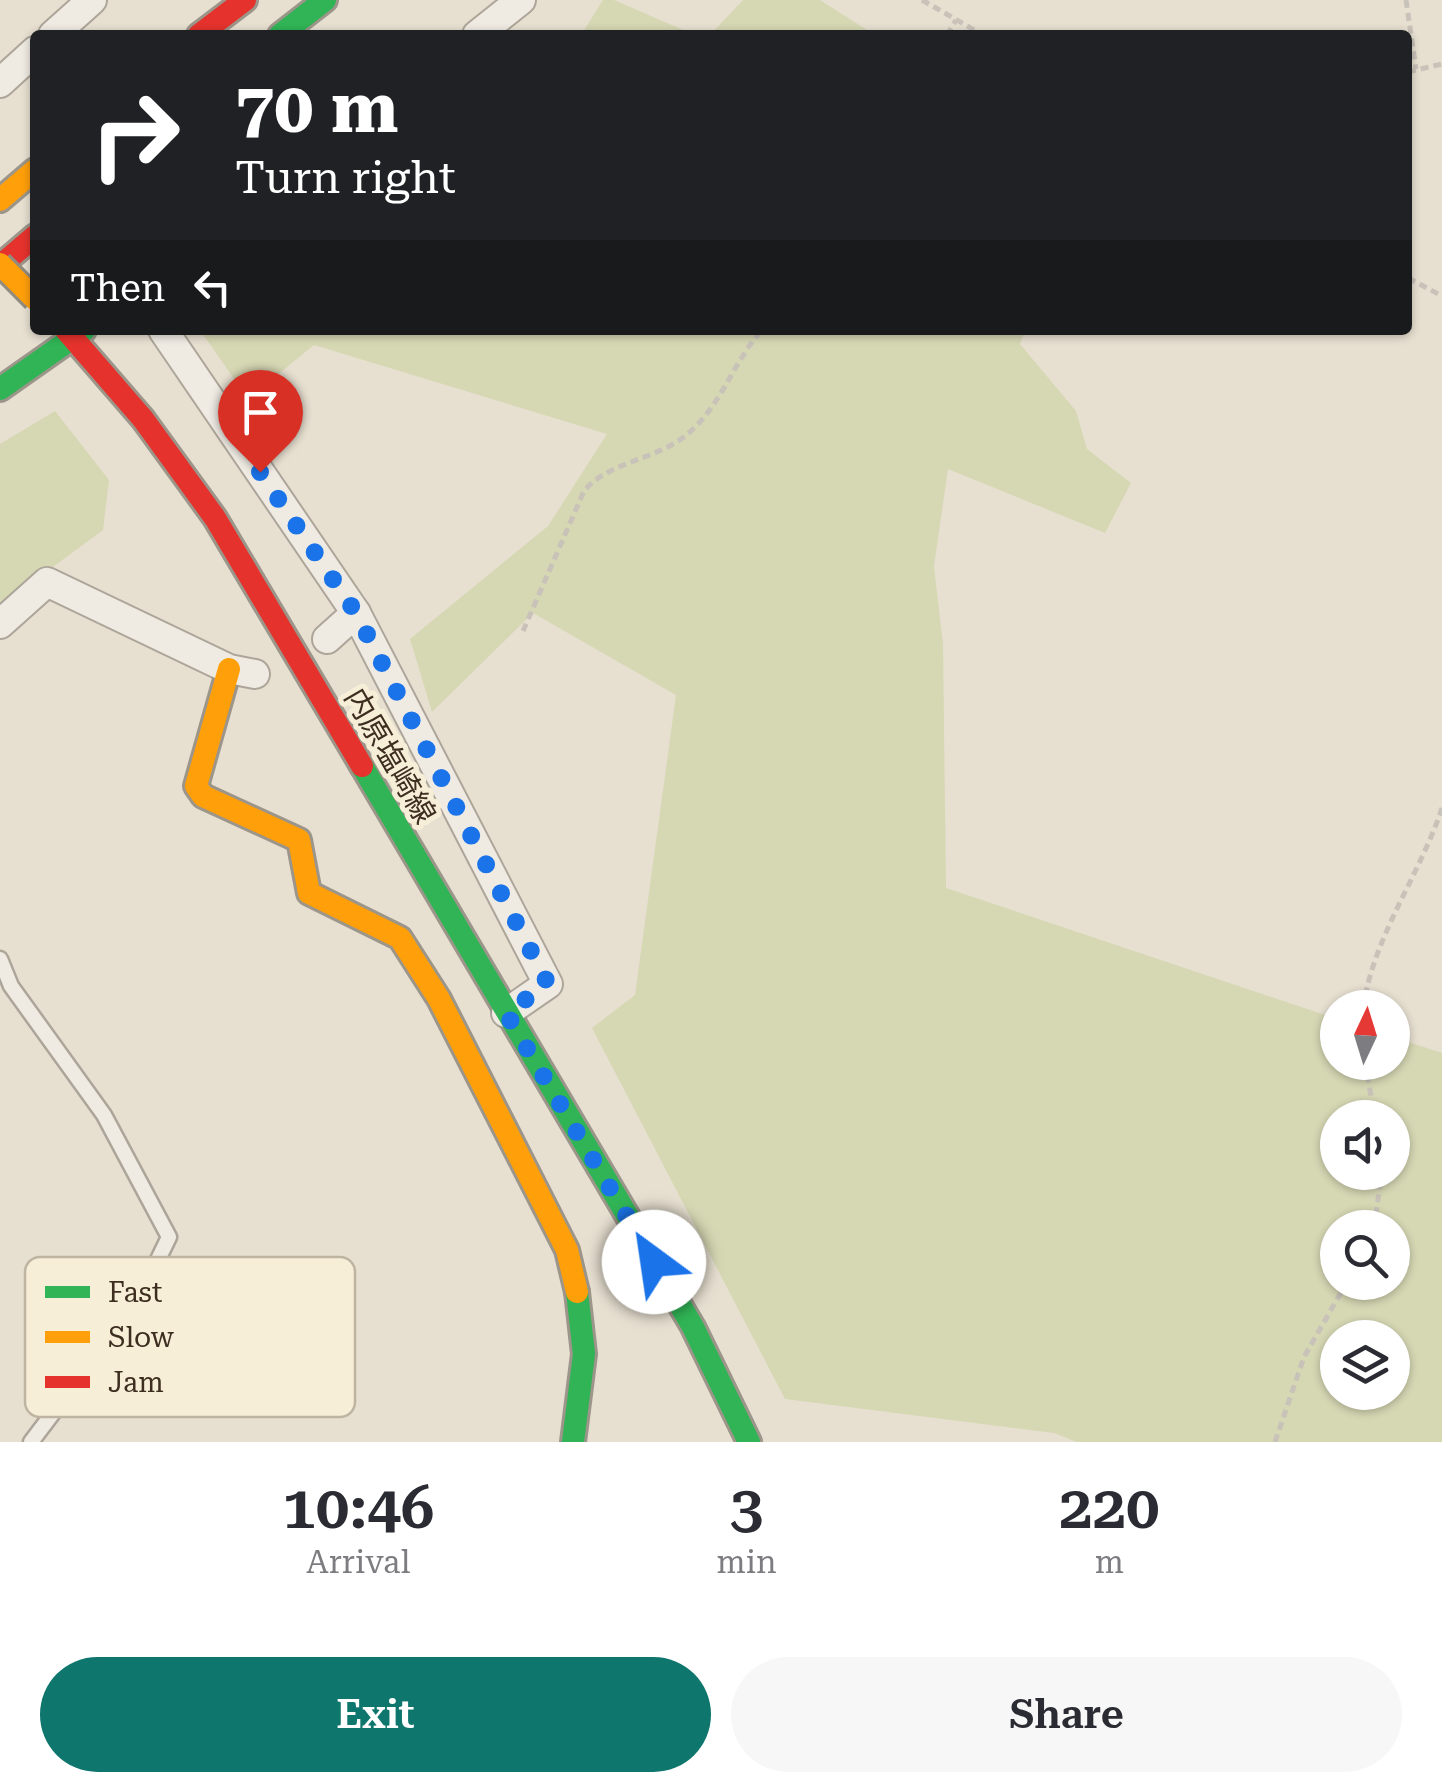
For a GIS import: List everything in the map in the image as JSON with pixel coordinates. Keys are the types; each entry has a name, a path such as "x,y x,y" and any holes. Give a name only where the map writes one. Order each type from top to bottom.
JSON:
{"main road":[{"path":"206,30 245,0"},
{"path":"286,30 325,0"},
{"path":"0,200 30,174"},
{"path":"30,240 0,265 30,294"},
{"path":"0,389 71,335"},
{"name":"内原塩崎線","path":"76,335 144,419 215,518 693,1327 750,1442"},
{"path":"242,672 196,771 196,786 204,796 299,840 308,893 400,938 439,999 566,1250 583,1318 584,1354 574,1442"}],"street":[{"path":"59,30 92,0"},
{"path":"483,30 521,0"},
{"path":"0,82 30,55"},
{"path":"166,335 356,613 548,984 506,1013"},
{"path":"0,624 47,582 242,672"},
{"path":"327,638 356,613"}],"lane":[{"path":"0,959 11,986 104,1116 169,1236 159,1257"},
{"path":"31,1442 50,1417"}],"path":[{"path":"922,0 974,30"},
{"path":"1406,0 1410,30"},
{"path":"951,30 956,20"},
{"path":"1412,41 1416,69"},
{"path":"1412,70 1442,64"},
{"path":"1412,280 1442,296"},
{"path":"523,631 584,491 604,474 662,452 686,436 718,400 733,370 758,335"},
{"path":"1366,990 1385,930 1412,882 1442,808"},
{"path":"1275,1442 1304,1357 1337,1300"}],"green space":[{"path":"603,0 614,0 683,30 584,30"},
{"path":"743,0 820,0 867,30 715,30"},
{"path":"203,335 1023,335 1020,344 1076,411 1087,449 1131,483 1105,533 948,469 934,566 943,644 946,888 1320,1013 1320,1080 1410,1080 1410,1043 1442,1053 1442,1442 1077,1442 1054,1433 785,1399 592,1028 635,995 676,695 533,613 432,712 410,639 548,526 607,434 314,345 248,399"},
{"path":"55,411 109,480 103,530 0,606 0,444"}],"traffic: fast":[{"path":"286,30 325,0"},
{"path":"0,389 77,335"},
{"path":"362,766 693,1327 749,1442"},
{"path":"573,1442 584,1354 577,1292"}],"traffic: slow":[{"path":"0,200 30,174"},
{"path":"0,264 30,294"},
{"path":"229,669 196,786 203,796 299,840 309,893 400,938 439,999 567,1250 577,1292"}],"traffic: jam":[{"path":"206,30 245,0"},
{"path":"0,266 30,240"},
{"path":"70,335 143,419 215,518 362,766"}],"route":[{"path":"260,472 356,613 548,984 506,1013 654,1262"}]}
